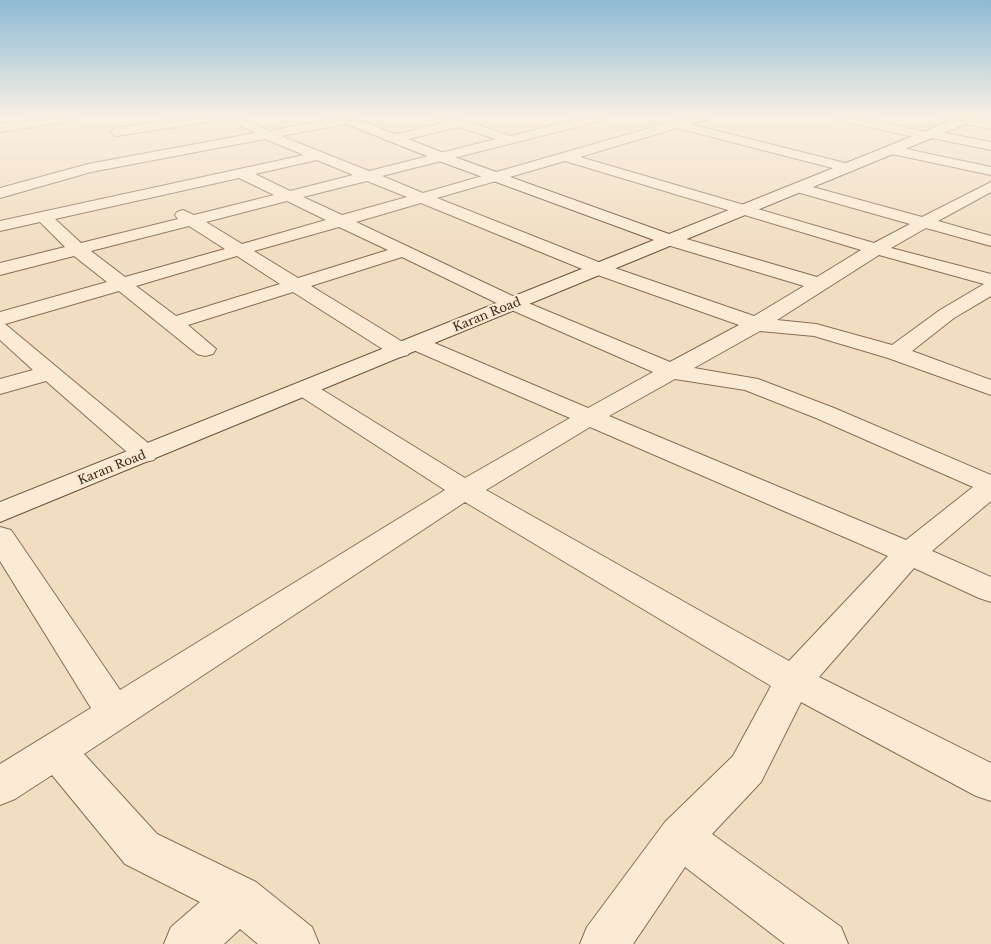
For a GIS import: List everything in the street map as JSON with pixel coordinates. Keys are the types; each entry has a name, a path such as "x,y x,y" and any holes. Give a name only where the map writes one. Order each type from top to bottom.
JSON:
{"street":[{"path":"0,193 88,168 133,160"},
{"path":"0,226 300,160"},
{"path":"327,160 599,269 756,324 816,330 896,353 991,388"},
{"path":"0,269 436,160"},
{"path":"450,160 670,240 819,284"},
{"path":"0,319 554,160"},
{"path":"575,160 742,211 991,280"},
{"path":"817,160 848,168"},
{"name":"Karan Road","path":"0,513 867,160"},
{"path":"939,160 991,171"},
{"path":"241,173 514,304 670,371 750,384 825,413 991,486 909,553 793,681 747,769 680,837 604,944"},
{"path":"0,786 116,714 465,490 670,371 756,324 876,249 991,186"},
{"path":"798,188 991,241"},
{"path":"152,193 192,221 296,285 408,347 588,418 909,553 991,590"},
{"path":"972,196 991,201"},
{"path":"43,216 77,249 205,349"},
{"path":"171,324 404,251"},
{"path":"896,353 947,314 991,288"},
{"path":"0,329 145,454"},
{"path":"0,387 50,372"},
{"path":"305,389 465,490 793,681 991,783"},
{"path":"0,537 116,714"},
{"path":"56,751 141,849 240,898 296,944"},
{"path":"680,837 824,944"},
{"path":"188,944 240,898"}]}
